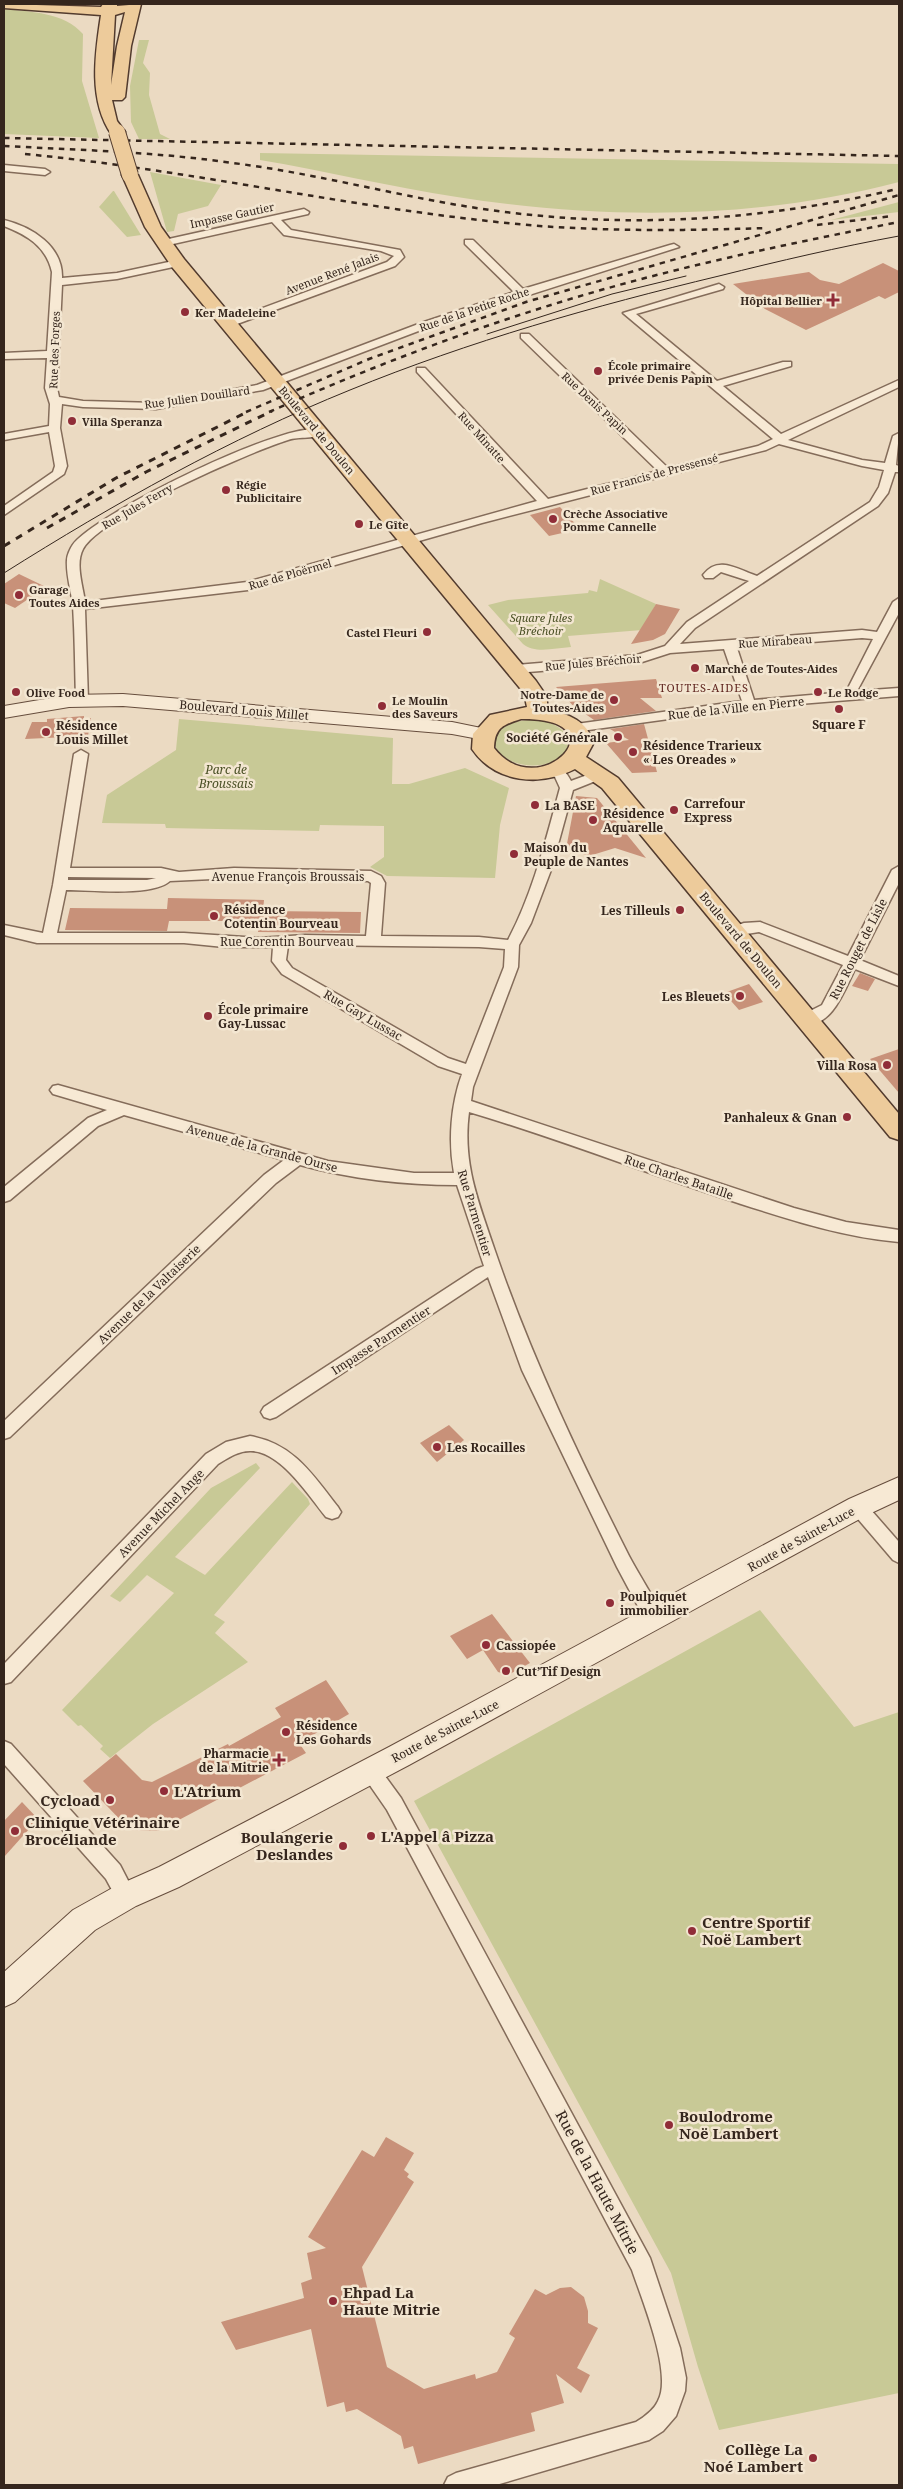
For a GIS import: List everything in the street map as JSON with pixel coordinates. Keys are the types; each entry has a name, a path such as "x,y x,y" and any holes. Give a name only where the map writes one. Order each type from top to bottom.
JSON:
{"main road":[{"path":"4,4 66,13 96,29 127,35"},
{"path":"32,7 109,8 134,4 118,91 117,132"},
{"path":"109,8 96,29 103,52 109,119 117,132"},
{"name":"Boulevard de Doulon","path":"117,132 130,175 145,211 178,263 536,694 538,706 536,713"},
{"path":"520,713 554,716 574,728 581,741 580,751 564,765 527,773 501,766 490,758 483,749 484,734 492,724 504,717 520,713"},
{"name":"Boulevard de Doulon","path":"564,765 598,775 610,783 899,1131"}],"street":[{"path":"4,168 45,172"},
{"name":"Impasse Gautier","path":"164,243 304,212"},
{"name":"Avenue René Jalais","path":"229,324 391,264 399,257 396,252 382,248 288,233 274,219"},
{"path":"4,223 26,232 45,245 56,261 56,282 117,276 178,263"},
{"path":"469,242 521,292"},
{"name":"Rue de la Petite Roche","path":"278,382 425,324 521,292 674,247"},
{"name":"Rue des Forges","path":"4,511 58,474 61,466 54,428 55,400 51,388 56,282"},
{"path":"720,287 628,313 780,440 804,450 895,469"},
{"name":"Rue Denis Papin","path":"526,336 611,421 623,428 664,471"},
{"path":"4,356 53,354"},
{"path":"715,385 787,364"},
{"name":"Rue Minatte","path":"421,370 545,503"},
{"name":"Rue Julien Douillard","path":"55,400 82,404 156,406 250,390 278,382"},
{"name":"Rue Francis de Pressensé","path":"408,541 664,471 762,448 896,387"},
{"path":"4,437 54,428"},
{"name":"Rue Jules Ferry","path":"82,700 79,606 73,560 74,552 83,540 110,519 182,480 293,435 319,432"},
{"path":"669,649 692,625 880,499 895,469 892,456 899,436"},
{"name":"Rue de Ploërmel","path":"79,606 248,586 408,541"},
{"path":"709,575 719,567 760,581"},
{"path":"851,691 899,602"},
{"name":"Rue Mirabeau","path":"669,649 862,634 880,636"},
{"path":"729,644 749,704"},
{"name":"Rue Jules Bréchoir","path":"516,669 639,659 669,649"},
{"name":"Rue de la Ville en Pierre","path":"574,728 749,704 899,692"},
{"name":"Boulevard Louis Millet","path":"4,712 59,702 124,700 452,728 484,734"},
{"path":"49,937 61,879 81,754"},
{"path":"564,765 561,775 567,788 598,775"},
{"name":"Rue Parmentier","path":"567,788 544,870 524,923 512,945 511,967 471,1071 462,1104 459,1147 463,1179 530,1370 623,1562 656,1619"},
{"name":"Rue Rouget de Lisle","path":"807,1019 824,1012 828,1008 899,870"},
{"name":"Avenue François Broussais","path":"61,879 147,886 160,882 167,876 234,873 371,876 378,883 373,941"},
{"path":"734,932 744,928 760,927 899,981"},
{"name":"Rue Corentin Bourveau","path":"4,930 27,937 184,938 224,942 479,942 512,945"},
{"name":"Rue Gay Lussac","path":"281,941 279,961 287,970 443,1062 471,1071"},
{"name":"Avenue de la Grande Ourse","path":"58,1090 328,1167 414,1179 463,1179"},
{"name":"Rue Charles Bataille","path":"462,1104 538,1128 706,1188 832,1226 861,1233 899,1236"},
{"path":"4,1196 93,1122 123,1109"},
{"name":"Avenue de la Valtaiserie","path":"4,1432 270,1179 297,1159"},
{"name":"Impasse Parmentier","path":"270,1412 474,1279 493,1269"},
{"name":"Avenue Michel Ange","path":"4,1676 212,1459 226,1449 251,1444 270,1447 282,1453 332,1512"},
{"name":"Route de Sainte-Luce","path":"4,1992 84,1920 126,1896 169,1876 370,1771 656,1619 858,1507 899,1488"},
{"path":"858,1507 899,1555"},
{"path":"4,1750 113,1872 126,1896"},
{"name":"Rue de la Haute Mitrie","path":"370,1771 399,1813 635,2251 668,2348 672,2366 673,2391 668,2408 655,2423 641,2432 456,2485"}],"green space":[{"path":"4,9 36,12 57,17 66,21 83,34 82,81 99,138 4,134"},
{"path":"139,40 149,40 143,63 150,73 149,95 160,134 170,139 139,139 131,122 130,86"},
{"path":"260,153 899,164 899,182 790,204 735,210 623,212 568,210 512,205 383,184 260,160"},
{"path":"150,172 221,185 208,206 178,214 174,231 167,232"},
{"path":"113,191 141,235 127,237 99,207"},
{"path":"899,202 899,212 831,220"},
{"name":"Square Jules Bréchoir","path":"600,579 656,604 642,630 568,636 571,647 539,650 523,644 488,605 508,600 588,593 589,590 597,592"},
{"name":"Parc de Broussais","path":"179,719 393,738 392,784 409,784 465,768 509,788 500,825 495,878 387,876 370,867 384,857 384,826 320,825 319,831 166,828 165,824 102,823 107,795 176,750"},
{"path":"529,720 541,721 558,727 569,741 565,752 557,759 533,766 508,760 499,752 494,742 499,732 512,723"},
{"path":"256,1463 260,1468 175,1557 205,1575 292,1482 308,1499 310,1504 214,1615 225,1622 215,1633 248,1662 153,1724 110,1758 100,1749 103,1746 62,1710 174,1593 147,1575 120,1602 110,1596 211,1488"},
{"name":"Centre Sportif Noë Lambert","path":"760,1610 854,1727 899,1712 899,2393 719,2430 698,2367 671,2273 414,1801"}],"building":[{"name":"Hôpital Bellier","path":"883,263 899,271 899,292 885,299 879,296 806,330 765,309 733,284 809,272 820,280 839,284"},
{"name":"Crèche Associative Pomme Cannelle","path":"560,507 580,529 549,536 530,515"},
{"name":"Garage Toutes Aides","path":"19,574 46,587 15,608 4,603 4,584"},
{"path":"656,604 680,609 665,634 653,640 631,644"},
{"name":"Notre-Dame de Toutes-Aides","path":"656,679 662,698 640,698 656,711 594,720 578,711 556,687"},
{"name":"Résidence Louis Millet","path":"84,716 84,718 91,718 88,736 25,739 32,722 47,722 47,719"},
{"name":"Résidence Trarieux « Les Oreades »","path":"644,724 657,772 632,773 606,743 629,740 610,729"},
{"name":"Résidence Aquarelle","path":"576,796 597,798 646,858 615,848 589,856 566,849"},
{"name":"Résidence Cotentin Bourveau","path":"168,898 264,900 263,911 361,912 360,933 258,932 259,921 169,921 167,931 65,930 70,908 167,909"},
{"path":"860,973 875,979 868,991 852,986"},
{"name":"Les Bleuets","path":"749,984 763,1002 739,1010 724,993"},
{"name":"Villa Rosa","path":"899,1049 899,1093 870,1059"},
{"name":"Les Rocailles","path":"449,1425 464,1440 437,1462 420,1443"},
{"name":"Cassiopée","path":"492,1614 530,1663 508,1675 498,1672 483,1650 467,1659 450,1636"},
{"path":"326,1680 349,1714 299,1743 306,1753 158,1831 130,1830 83,1781 116,1754 142,1780 152,1782 228,1744 229,1746 281,1717 275,1708"},
{"name":"Clinique Vétérinaire Brocéliande","path":"22,1802 38,1819 4,1857 4,1821"},
{"name":"Ehpad La Haute Mitrie","path":"386,2137 414,2153 404,2170 409,2174 407,2177 414,2182 362,2267 387,2367 424,2389 475,2374 476,2379 497,2372 515,2338 509,2334 535,2289 546,2295 560,2288 571,2287 584,2297 588,2311 588,2323 598,2328 577,2368 590,2375 581,2393 556,2374 564,2403 531,2413 535,2431 418,2464 413,2446 404,2449 401,2436 357,2409 346,2412 344,2402 327,2407 311,2329 236,2350 221,2322 304,2298 301,2283 312,2279 307,2253 326,2248 308,2237 362,2150 374,2157"}],"tram line":[{"path":"4,573 130,497 217,451 305,409 395,372 487,340 579,312 786,260 899,236"},
{"path":"487,334 612,294 686,276"}],"railway":[{"path":"4,138 899,156"},
{"path":"4,146 204,159 298,173 490,210 592,219 693,219 743,215 843,201 893,190"},
{"path":"25,154 141,168 430,214 523,225 628,230 767,228"},
{"path":"246,412 369,359 526,302 899,195"},
{"path":"817,225 892,216"},
{"path":"269,412 416,352 567,300 649,277 732,257 899,222"},
{"path":"4,546 116,478 249,411"},
{"path":"47,528 146,472 272,411"}],"place":[{"name":"Hôpital Bellier","path":"833,300"},
{"name":"Ker Madeleine","path":"185,312"},
{"name":"École primaire privée Denis Papin","path":"598,371"},
{"name":"Villa Speranza","path":"72,421"},
{"name":"Régie Publicitaire","path":"226,490"},
{"name":"Crèche Associative Pomme Cannelle","path":"553,519"},
{"name":"Le Gîte","path":"359,524"},
{"name":"Garage Toutes Aides","path":"19,595"},
{"name":"Castel Fleuri","path":"427,632"},
{"name":"Marché de Toutes-Aides","path":"695,668"},
{"name":"Olive Food","path":"16,692"},
{"name":"Le Rodge","path":"818,692"},
{"name":"Notre-Dame de Toutes-Aides","path":"614,700"},
{"name":"Le Moulin des Saveurs","path":"382,706"},
{"name":"Square F","path":"839,709"},
{"name":"Résidence Louis Millet","path":"46,732"},
{"name":"Société Générale","path":"618,737"},
{"name":"Résidence Trarieux « Les Oreades »","path":"633,752"},
{"name":"La BASE","path":"535,805"},
{"name":"Carrefour Express","path":"674,810"},
{"name":"Résidence Aquarelle","path":"593,820"},
{"name":"Maison du Peuple de Nantes","path":"514,854"},
{"name":"Les Tilleuls","path":"680,910"},
{"name":"Résidence Cotentin Bourveau","path":"214,916"},
{"name":"Les Bleuets","path":"740,996"},
{"name":"École primaire Gay-Lussac","path":"208,1016"},
{"name":"Villa Rosa","path":"887,1065"},
{"name":"Panhaleux & Gnan","path":"847,1117"},
{"name":"Les Rocailles","path":"437,1447"},
{"name":"Poulpiquet immobilier","path":"610,1603"},
{"name":"Cassiopée","path":"486,1645"},
{"name":"Cut’Tif Design","path":"506,1671"},
{"name":"Résidence Les Gohards","path":"286,1732"},
{"name":"Pharmacie de la Mitrie","path":"279,1760"},
{"name":"L'Atrium","path":"164,1791"},
{"name":"Cycload","path":"110,1800"},
{"name":"Clinique Vétérinaire Brocéliande","path":"15,1831"},
{"name":"L'Appel â Pizza","path":"371,1836"},
{"name":"Boulangerie Deslandes","path":"343,1846"},
{"name":"Centre Sportif Noë Lambert","path":"692,1931"},
{"name":"Boulodrome Noë Lambert","path":"669,2125"},
{"name":"Ehpad La Haute Mitrie","path":"333,2301"},
{"name":"Collège La Noé Lambert","path":"813,2458"}],"district":[{"name":"TOUTES-AIDES","path":"704,687"}]}
